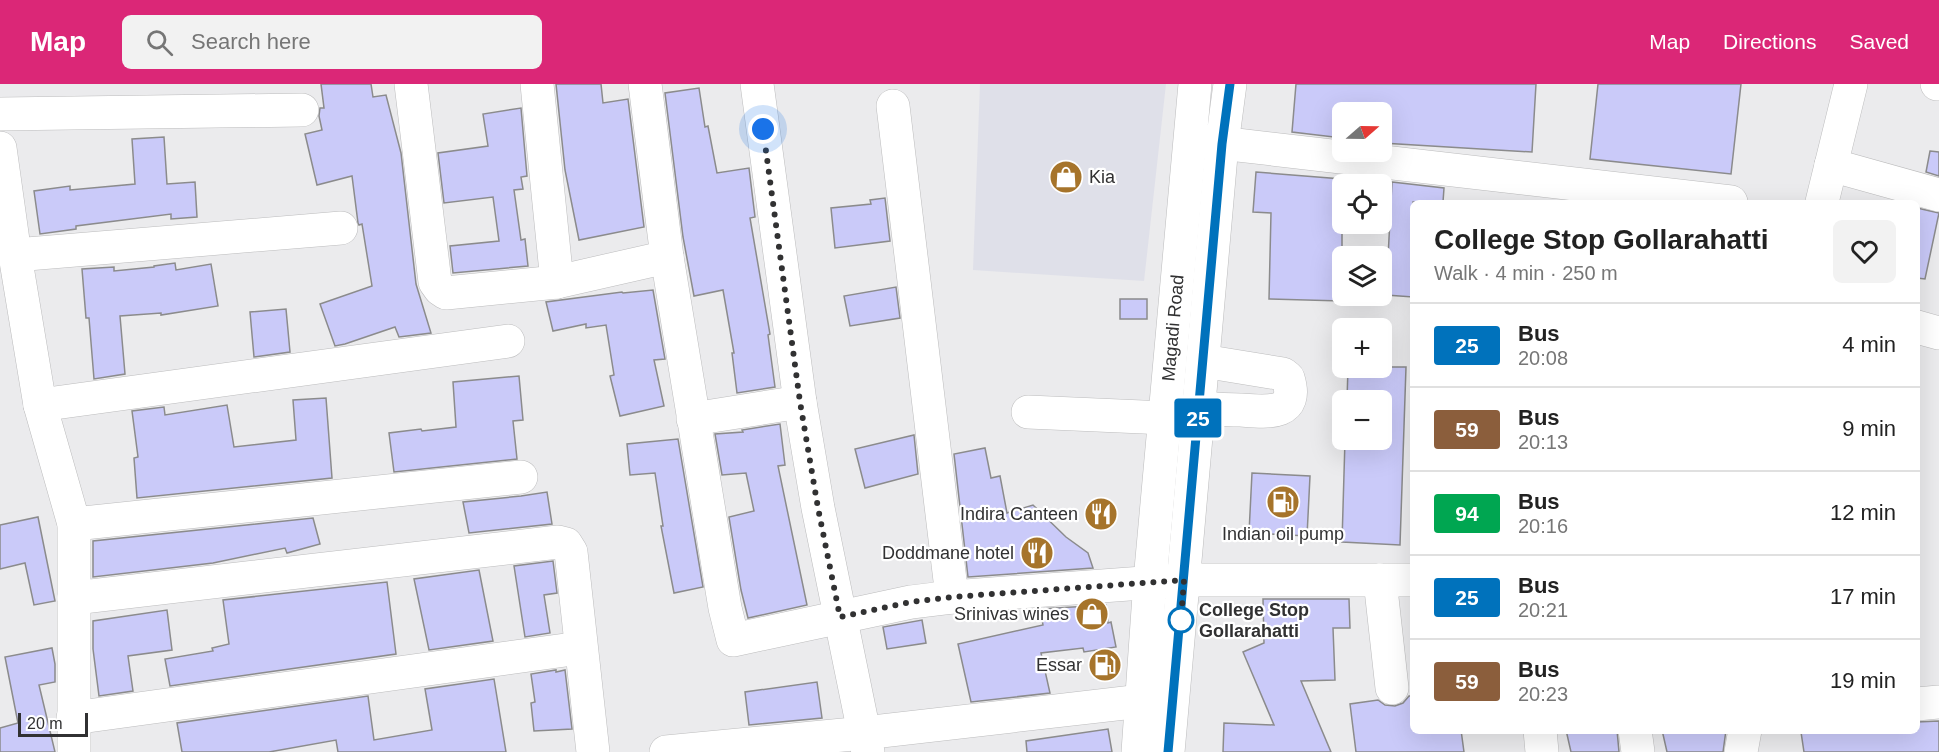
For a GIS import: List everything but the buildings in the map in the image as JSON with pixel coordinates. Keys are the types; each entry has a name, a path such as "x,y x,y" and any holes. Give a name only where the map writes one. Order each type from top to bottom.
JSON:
{"street":[{"path":"411,84 435,282 440,289 446,293 557,282 667,257"},
{"path":"537,84 557,282"},
{"path":"645,84 667,257 725,608 733,640 911,602 952,597 1184,580 1410,580"},
{"path":"757,84 800,402 818,508 866,743"},
{"name":"Magadi Road","path":"1138,752 1150,582 1195,84"},
{"name":"Magadi Road","path":"1168,752 1222,144 1230,84"},
{"path":"1822,200 1851,84"},
{"path":"893,106 952,597"},
{"path":"0,114 302,110"},
{"path":"1190,140 1713,200"},
{"path":"0,148 40,405 74,524 74,752"},
{"path":"1831,165 1939,195"},
{"path":"15,255 341,228"},
{"path":"1920,328 1939,333"},
{"path":"40,405 508,341"},
{"path":"1028,412 1166,418 1270,412 1288,403 1291,394 1288,378 1282,374 1203,361"},
{"path":"693,419 800,402"},
{"path":"74,524 521,477"},
{"path":"74,598 558,542 566,544 571,552 592,752"},
{"path":"1380,580 1392,688"},
{"path":"73,718 580,648"},
{"path":"666,752 866,743 1142,702"},
{"path":"1920,704 1939,702"},
{"path":"1540,734 1542,752"},
{"path":"1636,734 1638,752"},
{"path":"1741,752 1744,734"}],"shaded area":[{"name":"Kia","path":"980,84 1166,84 1144,281 973,270"}],"bus line":[{"name":"25","path":"1168,752 1222,144 1230,84"}],"place":[{"name":"Kia","path":"1066,177"},
{"name":"Indian oil pump","path":"1283,502"},
{"name":"Indira Canteen","path":"1101,514"},
{"name":"Doddmane hotel","path":"1037,553"},
{"name":"Srinivas wines","path":"1092,614"},
{"name":"College Stop Gollarahatti","path":"1181,620"},
{"name":"Essar","path":"1105,665"}],"route":[{"path":"763,129 800,402 840,617 911,602 952,597 1184,580 1181,620"}]}
